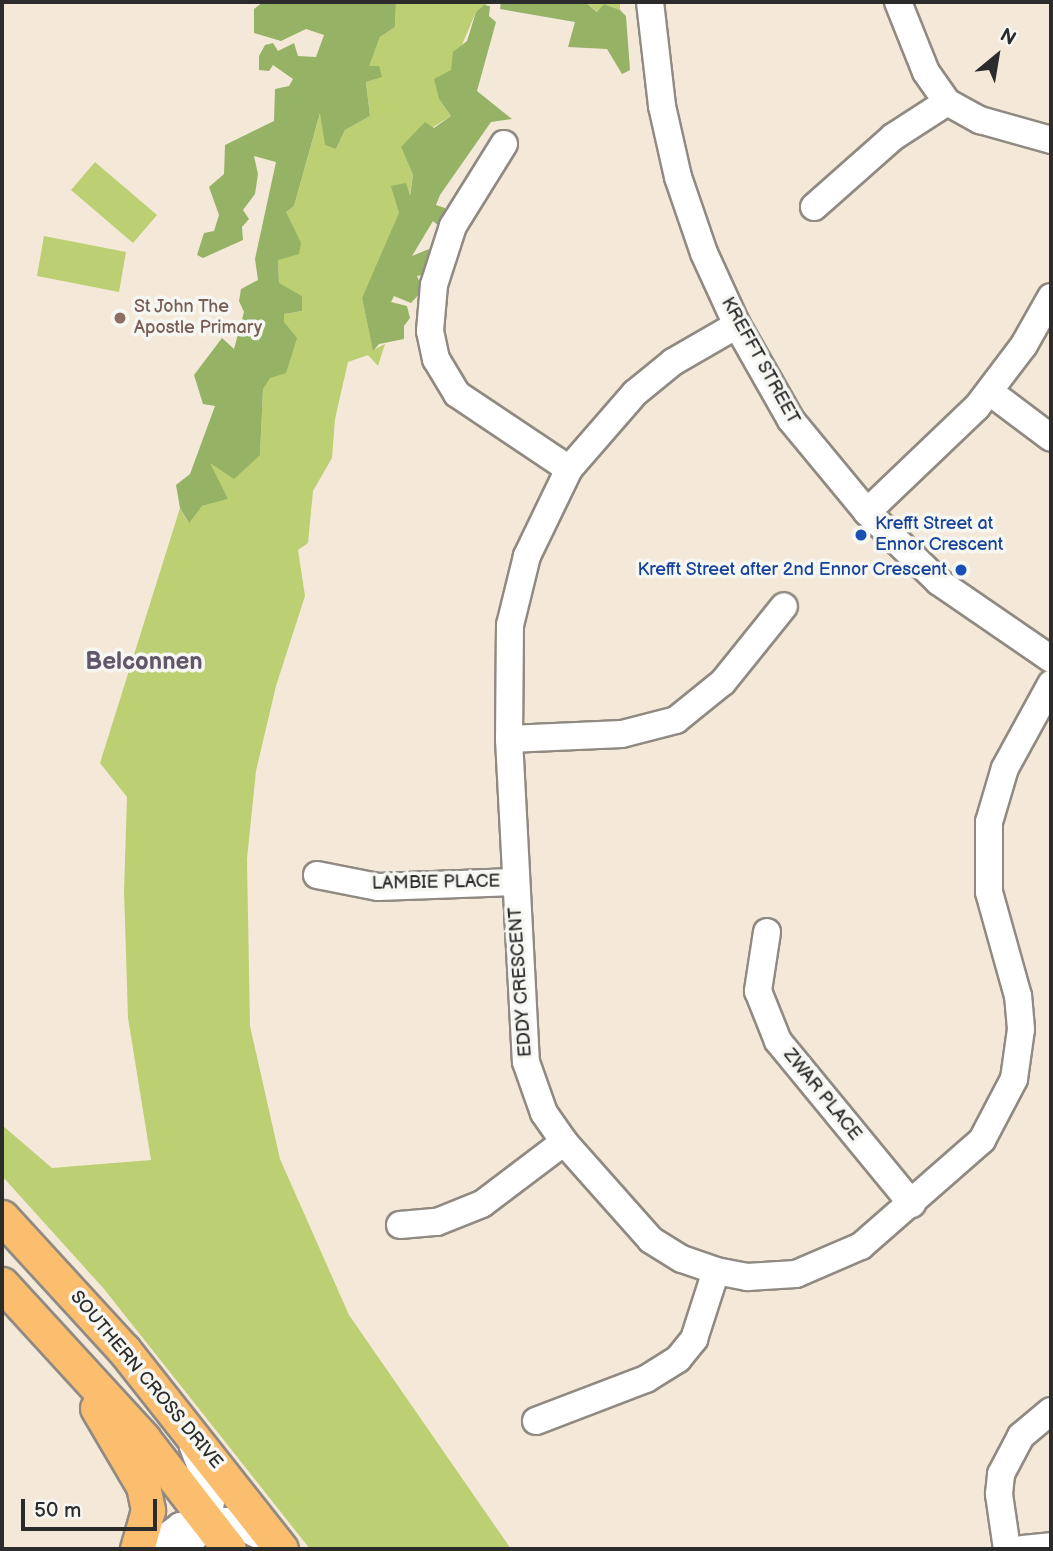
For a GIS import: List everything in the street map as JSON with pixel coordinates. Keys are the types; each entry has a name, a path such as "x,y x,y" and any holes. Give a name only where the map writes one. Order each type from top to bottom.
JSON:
{"main road":[{"name":"SOUTHERN CROSS DRIVE","path":"2,1217 183,1421 280,1547"},
{"path":"2,1283 143,1438 229,1549"},
{"path":"74,1362 143,1486 148,1510 137,1549"}],"street":[{"name":"KREFFT STREET","path":"650,2 662,106 678,177 704,253 737,326 791,420 867,512 939,582 1051,659"},
{"path":"898,2 926,72 947,102 980,120 1051,140"},
{"path":"814,207 892,137 947,102"},
{"path":"504,144 453,226 434,285 430,331 436,359 457,394 569,469"},
{"path":"867,512 990,392 1024,345 1051,297"},
{"name":"EDDY CRESCENT","path":"737,326 673,362 635,393 569,469 535,534 514,602 506,671 526,1062 544,1113 564,1142 651,1240 682,1259 716,1271 780,1277 829,1263 861,1245 912,1204 982,1140 1014,1079 1021,1045 1019,1007 989,892 989,821 1004,768 1051,684"},
{"path":"990,392 1051,438"},
{"path":"509,738 622,734 676,720 723,682 784,606"},
{"name":"LAMBIE PLACE","path":"317,875 377,887 515,882"},
{"name":"ZWAR PLACE","path":"767,932 758,991 778,1041 912,1204"},
{"path":"400,1225 437,1222 482,1204 564,1142"},
{"path":"536,1421 646,1379 678,1359 694,1339 716,1271"},
{"path":"1007,1549 999,1494 1001,1474 1021,1436 1051,1411"},
{"path":"183,1421 212,1495 208,1521 185,1549"},
{"path":"150,1549 180,1526 208,1521 229,1521 280,1547"},
{"path":"1023,1549 1051,1546"}],"green space":[{"path":"263,2 396,2 395,27 380,37 369,66 379,66 382,77 366,82 370,116 345,130 336,149 325,145 320,113 294,206 286,212 301,243 299,254 278,260 279,283 302,296 302,311 284,314 284,322 297,338 286,373 270,378 263,389 260,455 234,479 210,463 228,499 202,506 189,523 180,508 176,485 190,474 215,406 203,404 194,375 222,338 234,349 244,312 239,301 241,289 258,280 255,259 276,162 254,156 258,174 255,194 243,210 249,219 242,227 243,240 203,258 197,255 204,233 214,231 219,215 209,187 224,174 225,145 274,121 275,89 289,86 293,79 273,65 269,71 259,70 259,56 265,45 273,43 278,51 294,43 298,56 316,57 324,35 306,29 281,41 254,33 254,9"},
{"path":"396,2 490,2 476,12 439,99 451,116 401,147 413,175 409,198 362,298 373,350 385,344 378,366 368,355 348,362 335,419 332,458 313,491 308,543 298,550 305,596 276,686 256,771 247,859 250,1026 280,1159 349,1315 511,1549 310,1549 104,1289 2,1176 2,1125 52,1168 151,1160 128,1018 124,891 127,797 100,763 180,508 188,522 202,506 227,499 209,462 260,455 263,389 284,314 302,311 302,296 279,284 278,260 286,212 294,206 321,110 336,149 345,130 370,116 366,82 381,77 368,67 380,37 395,27"},
{"path":"501,2 585,2 597,12 604,4 620,10 626,16 630,70 622,74 607,49 568,47 575,22 500,9"},
{"path":"585,2 620,2 620,10 604,4 598,12"},
{"path":"484,5 490,6 489,16 496,22 477,91 512,119 491,122 440,195 436,205 445,208 441,228 433,221 412,256 429,249 426,274 417,276 423,290 411,303 394,296 391,302 407,306 410,318 404,326 404,339 379,344 373,351 362,298 399,213 391,186 406,183 410,196 413,175 401,147 425,122 434,128 451,116 439,99 434,79 451,70 453,52 467,41 476,12"},
{"path":"95,162 157,215 133,243 71,190"},
{"path":"44,236 126,252 119,292 37,276"}],"place":[{"name":"St John The Apostle Primary","path":"120,318"},
{"name":"Krefft Street at Ennor Crescent","path":"861,535"},
{"name":"Krefft Street after 2nd Ennor Crescent","path":"961,570"}],"district":[{"name":"Belconnen","path":"144,662"}]}
